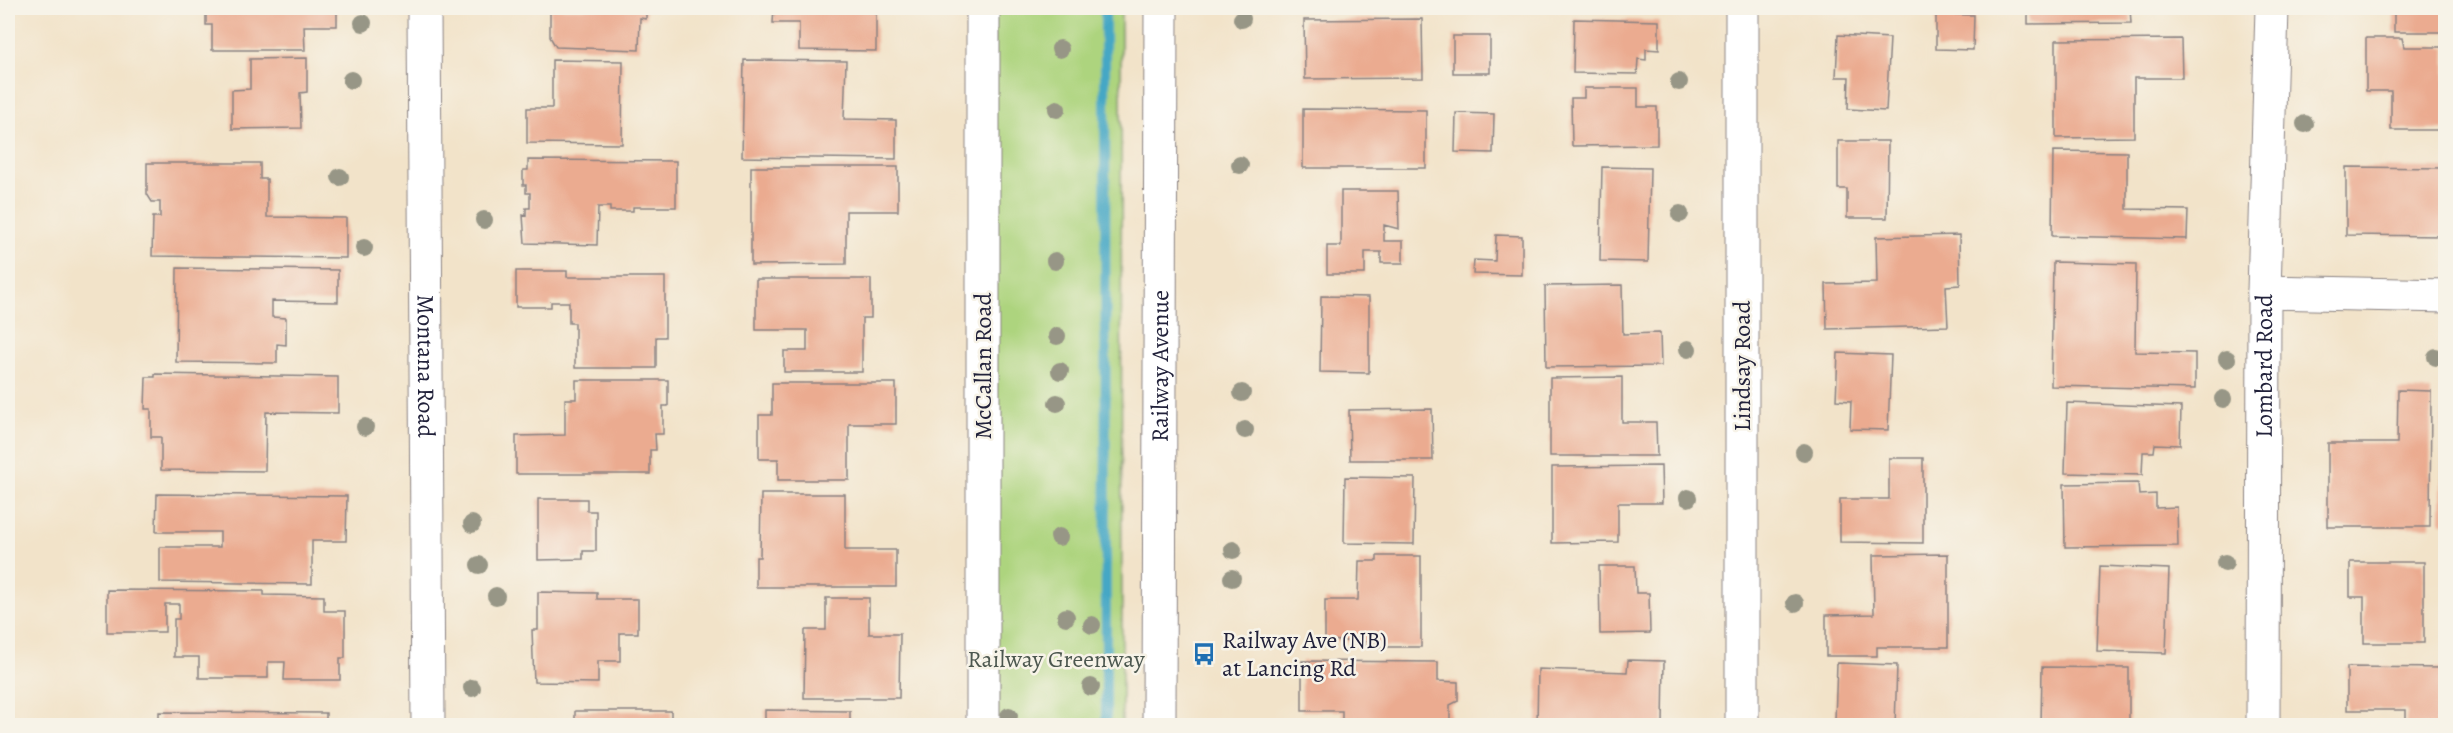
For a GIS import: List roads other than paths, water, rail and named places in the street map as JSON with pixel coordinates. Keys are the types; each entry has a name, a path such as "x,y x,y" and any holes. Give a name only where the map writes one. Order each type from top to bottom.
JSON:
{"street":[{"name":"Montana Road","path":"424,8 428,726"},
{"name":"McCallan Road","path":"983,8 983,726"},
{"name":"Railway Avenue","path":"1160,726 1161,8"},
{"name":"Lindsay Road","path":"1742,8 1742,726"},
{"name":"Lombard Road","path":"2263,726 2264,292 2272,8"},
{"path":"2264,292 2445,296"}],"waterway":[{"path":"1105,8 1106,726"}],"place":[{"name":"Railway Ave (NB) at Lancing Rd","path":"1204,654"}],"park label":[{"name":"Railway Greenway","path":"1056,659"}]}
